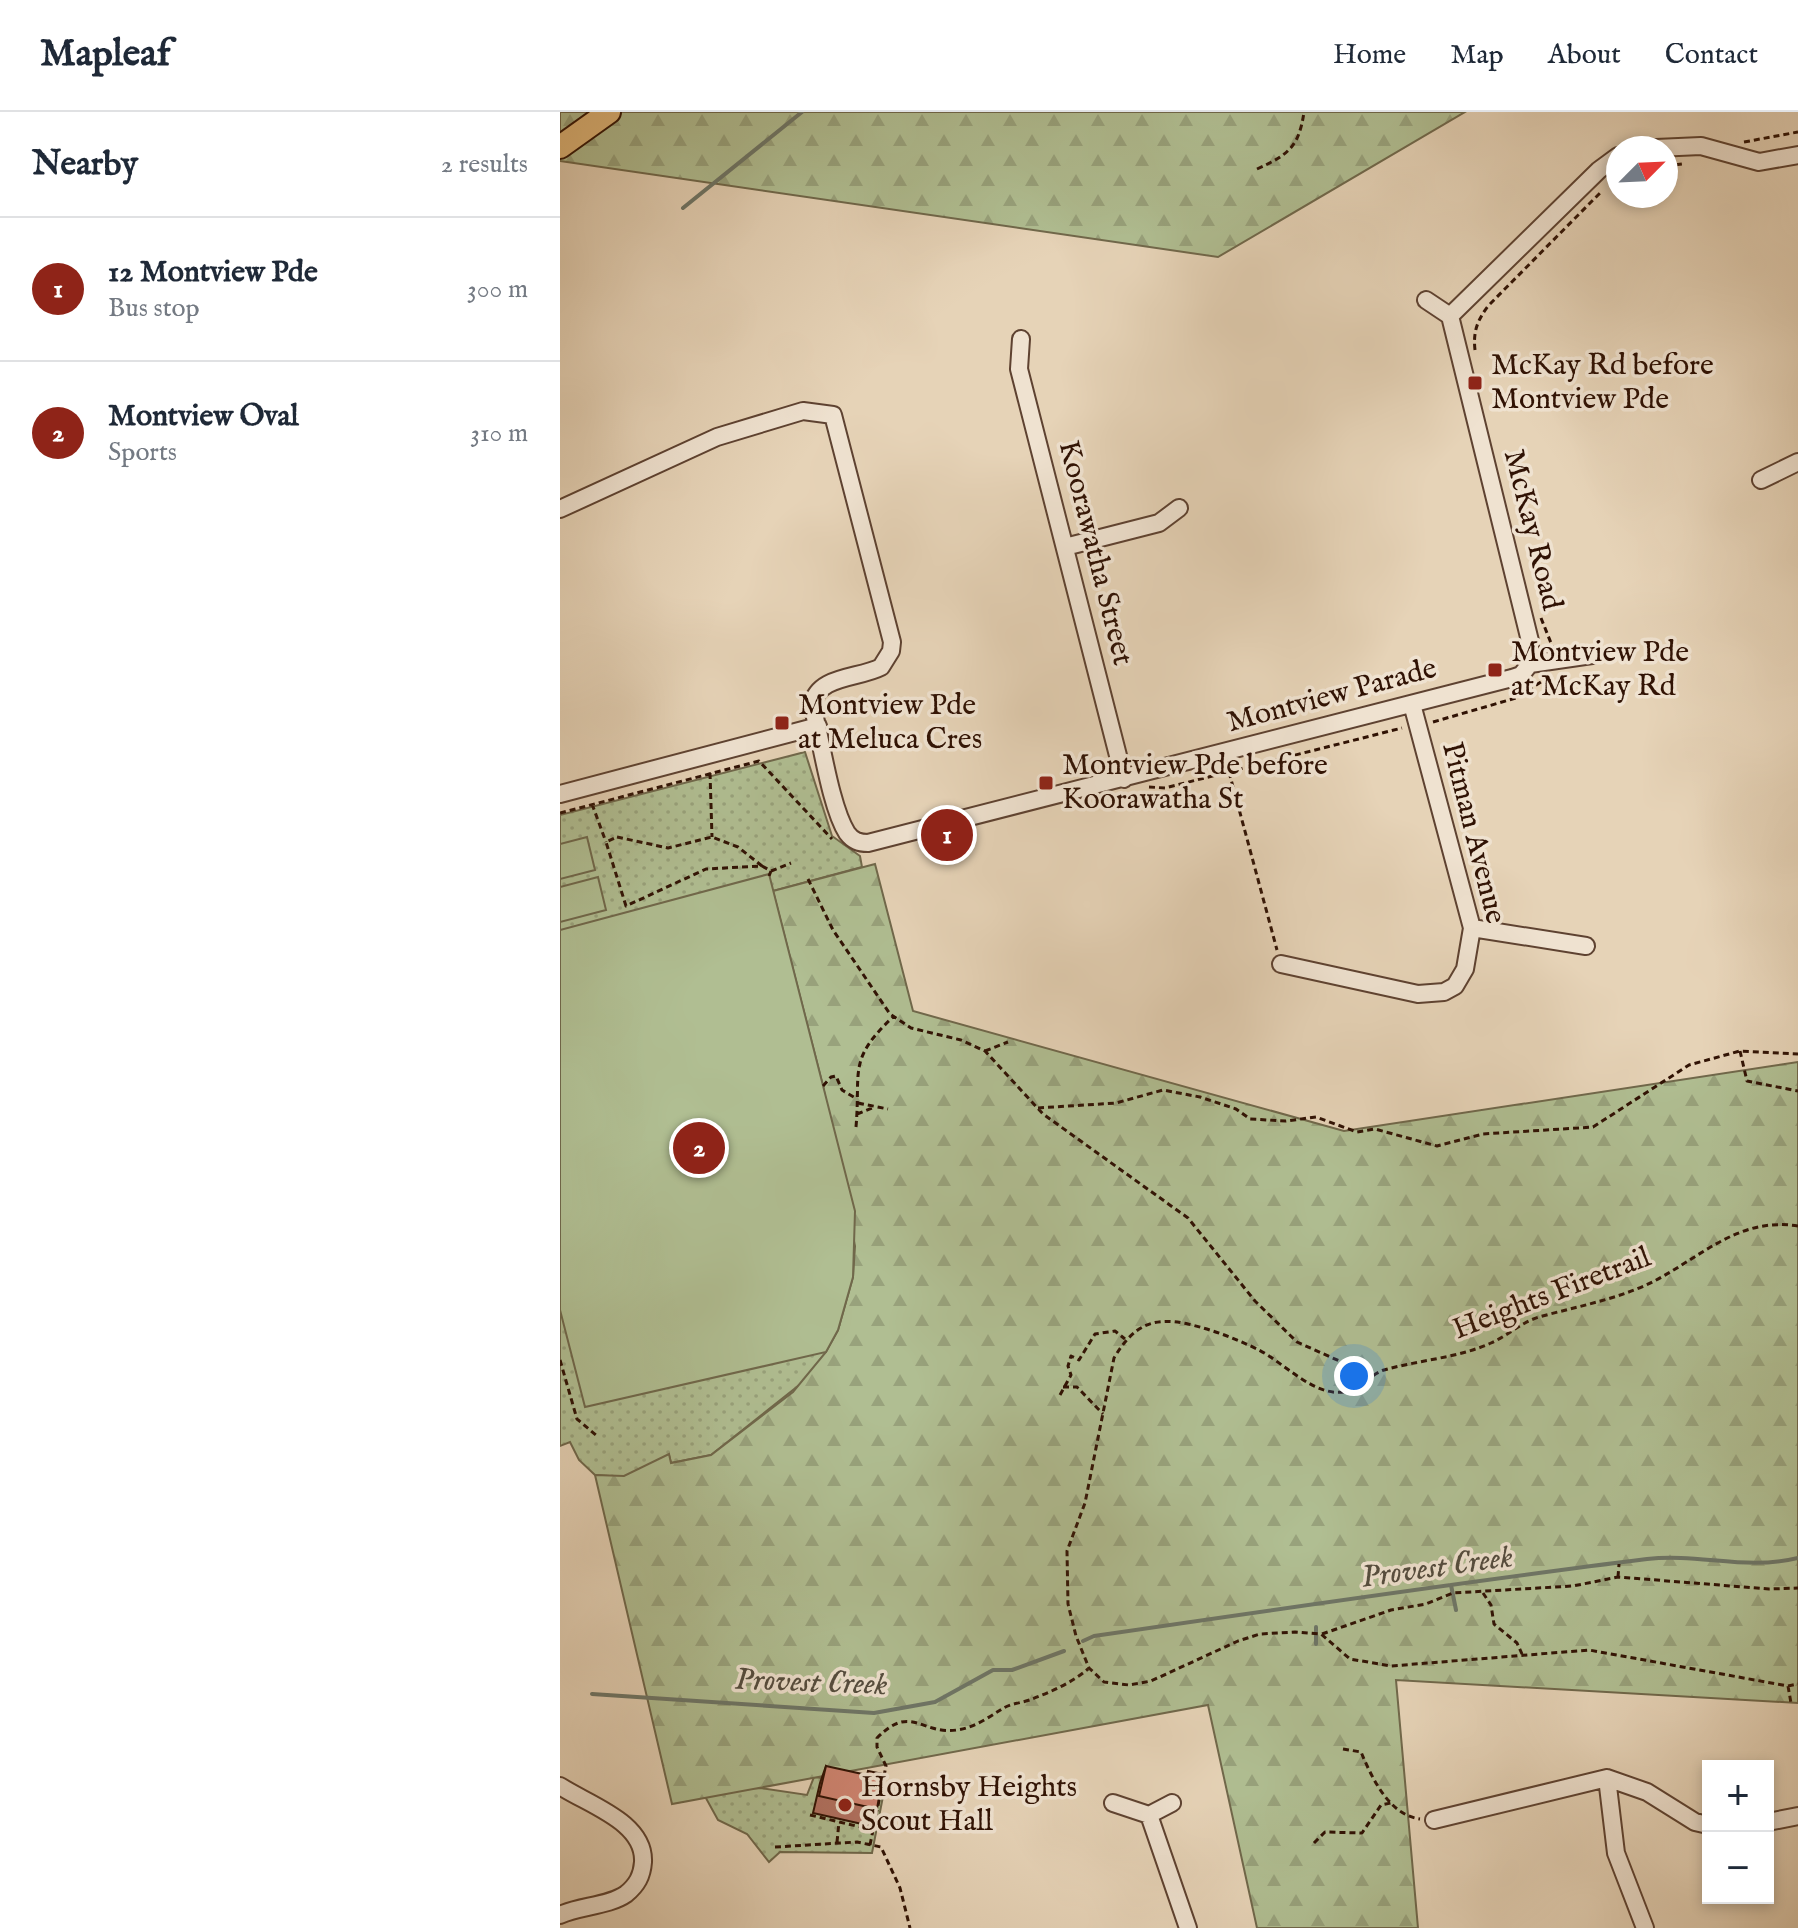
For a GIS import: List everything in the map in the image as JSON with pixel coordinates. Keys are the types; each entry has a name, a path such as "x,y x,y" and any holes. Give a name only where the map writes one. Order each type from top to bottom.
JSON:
{"main road":[{"path":"560,147 609,112"}],"street":[{"path":"1678,147 1701,146 1759,162 1798,155"},
{"path":"1426,300 1450,316 1606,165"},
{"name":"McKay Road","path":"1450,316 1530,641 1530,664"},
{"name":"Koorawatha Street","path":"1021,339 1019,369 1124,779"},
{"path":"560,509 717,437 803,411 833,415 892,642 891,651 881,667 818,689 812,705 818,726 560,794"},
{"path":"1761,480 1798,462"},
{"path":"1065,547 1159,523 1179,508"},
{"name":"Montview Parade","path":"818,726 839,815 848,835 858,842 868,843 1512,678 1521,675 1530,664 1592,655"},
{"name":"Pitman Avenue","path":"1281,964 1418,994 1444,992 1455,986 1465,969 1472,928 1412,704"},
{"path":"1472,928 1586,946"},
{"path":"1607,1778 1616,1853 1645,1928"},
{"path":"1434,1820 1607,1778 1647,1792 1702,1824"},
{"path":"560,1786 632,1830 642,1842 643,1873 623,1896 560,1915"},
{"path":"1113,1803 1149,1815 1172,1803"},
{"path":"1149,1815 1188,1928"},
{"path":"1774,1821 1798,1816"}],"path":[{"path":"1257,169 1287,155 1301,130 1304,112"},
{"path":"1744,142 1798,132"},
{"path":"1477,362 1474,336 1478,320 1488,306 1601,191"},
{"path":"1430,725 1435,719 1516,698 1548,677 1553,661 1553,645 1540,615"},
{"path":"560,813 759,761 836,844"},
{"path":"1229,772 1281,964"},
{"path":"710,773 712,837"},
{"path":"592,804 626,906 625,914"},
{"path":"606,842 617,837 668,848 712,837 738,847 770,874 791,863"},
{"path":"626,906 706,869 762,866"},
{"path":"808,879 833,930 894,1016 911,1028 961,1040 985,1051 1038,1108 1188,1218 1255,1301 1297,1342 1355,1368 1361,1382"},
{"path":"856,1127 858,1065 867,1043 894,1016"},
{"path":"985,1051 1008,1042"},
{"path":"1038,1108 1116,1103 1163,1090 1200,1097 1236,1109 1250,1119 1286,1121 1316,1117 1357,1132 1375,1129 1437,1146 1483,1134 1593,1127 1689,1065 1740,1051 1798,1054"},
{"path":"1740,1051 1747,1081 1798,1091"},
{"path":"823,1086 836,1076 842,1090 858,1101 873,1108 888,1109"},
{"path":"857,1114 873,1108"},
{"name":"Heights Firetrail","path":"1125,1339 1143,1324 1159,1320 1222,1332 1261,1351 1314,1385 1336,1393 1352,1390 1380,1371 1489,1344 1535,1318 1598,1304 1646,1285 1726,1237 1772,1222 1798,1226"},
{"path":"1060,1395 1071,1375 1068,1366 1071,1356 1079,1360 1095,1334 1115,1331 1125,1339 1114,1358 1085,1503 1067,1551 1068,1604 1089,1668 1104,1682 1129,1685 1151,1681 1260,1634 1321,1634 1391,1610 1426,1604 1453,1593 1573,1586 1618,1577 1769,1589 1798,1588"},
{"path":"560,1360 577,1419 597,1436"},
{"path":"1063,1387 1077,1387 1095,1401 1103,1414"},
{"path":"1618,1577 1619,1564"},
{"path":"1483,1593 1491,1605 1494,1624 1517,1643 1522,1655"},
{"path":"1321,1634 1350,1659 1391,1666 1589,1650 1788,1686 1798,1684"},
{"path":"870,1845 886,1766 877,1747 877,1738 893,1722 910,1720 933,1727 961,1729 991,1718 1004,1707 1032,1700 1089,1668"},
{"path":"1788,1686 1791,1703"},
{"path":"1343,1749 1361,1752 1376,1785 1392,1803 1410,1817 1434,1820"},
{"path":"1314,1843 1325,1832 1362,1833 1381,1805 1392,1803"},
{"path":"810,1815 873,1830"},
{"path":"836,1843 839,1822"},
{"path":"775,1847 836,1843 881,1847 900,1888 910,1928"}],"green space":[{"path":"560,112 1465,112 1218,257 560,161"},
{"path":"805,752 832,836 860,856 862,867 773,891 823,1086 826,1352 803,1382 711,1455 671,1463 669,1455 624,1477 595,1475 579,1460 570,1442 560,1446 560,815"},
{"path":"587,837 595,870 560,879 560,844"},
{"path":"875,864 913,1011 1344,1131 1798,1062 1798,1703 1396,1680 1418,1928 1257,1928 1208,1705 672,1804 595,1475 624,1476 669,1454 671,1463 711,1455 793,1392 826,1352 838,1330 853,1277 855,1246 823,1086 773,891"},
{"path":"769,874 855,1211 853,1277 838,1330 826,1352 585,1407 560,1310 560,930"},
{"path":"598,877 606,910 560,922 560,887"},
{"path":"814,1777 885,1786 872,1853 780,1852 769,1862 747,1834 718,1820 702,1791 760,1788 807,1795"}],"building":[{"path":"826,1766 867,1775 868,1771 883,1774 877,1809 819,1796"}],"waterway":[{"path":"683,208 802,112"},
{"name":"Provest Creek","path":"1083,1641 1094,1636 1647,1559 1760,1563 1798,1558"},
{"path":"1451,1585 1456,1610"},
{"path":"1316,1627 1316,1644"},
{"name":"Provest Creek","path":"592,1694 874,1713 935,1702 993,1670 1012,1670 1064,1651"}],"place":[{"name":"McKay Rd before Montview Pde","path":"1475,383"},
{"name":"Montview Pde at McKay Rd","path":"1495,670"},
{"name":"Montview Pde at Meluca Cres","path":"782,723"},
{"name":"Montview Pde before Koorawatha St","path":"1046,783"},
{"name":"12 Montview Pde","path":"947,835"},
{"name":"Montview Oval","path":"699,1148"},
{"name":"Hornsby Heights Scout Hall","path":"845,1805"}]}
